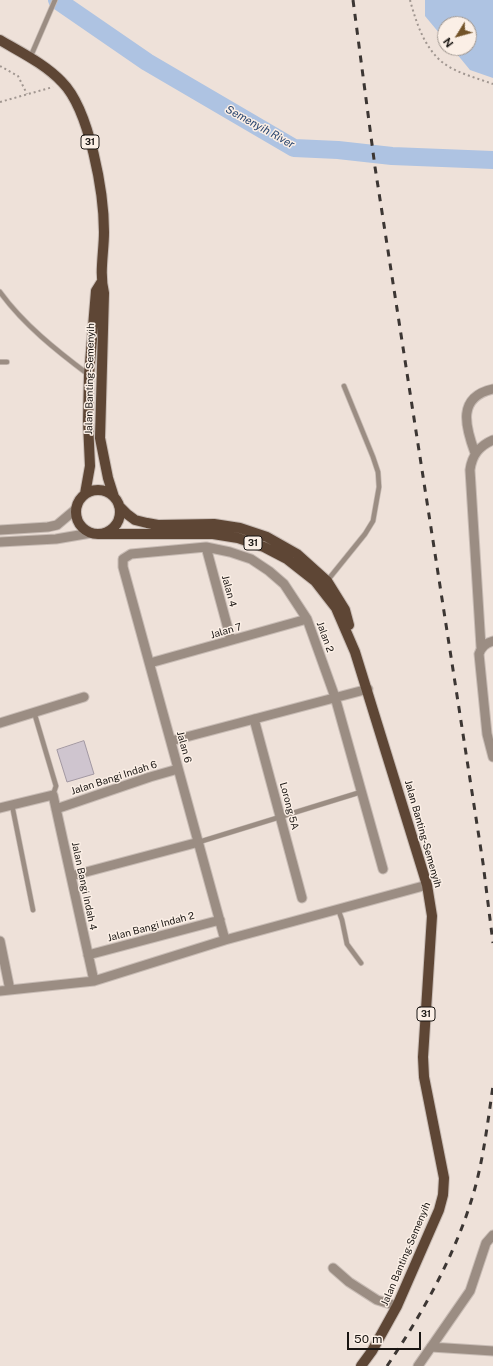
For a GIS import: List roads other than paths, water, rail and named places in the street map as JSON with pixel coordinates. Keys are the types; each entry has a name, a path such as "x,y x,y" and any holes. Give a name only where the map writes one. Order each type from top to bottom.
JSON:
{"main road":[{"name":"Jalan Banting-Semenyih","path":"0,40 47,68 64,84 77,105 86,127 99,182 104,231 101,283 104,293 100,438 108,478 117,501 127,514 136,520 146,523 158,525 214,524 240,528 267,537 297,554 327,581 345,610 355,652"},
{"name":"Jalan Banting-Semenyih","path":"85,494 90,466 88,422 89,376 96,291 101,283"},
{"path":"100,490 108,492 117,501 120,516 116,525 108,532 95,533 80,524 76,509 79,501 85,494 100,490"},
{"name":"Jalan Banting-Semenyih","path":"95,533 213,534 238,538 264,547 288,559 315,581 336,608 355,652 368,689 427,885 432,916 424,1077 444,1178 443,1195 436,1217 397,1306 362,1366"}],"street":[{"path":"475,453 468,429 467,416 469,404 472,398 478,393 493,389"},
{"path":"493,440 482,446 475,453 471,462 470,470 481,647 478,654 493,757"},
{"path":"0,530 48,527 57,525 76,509"},
{"path":"0,542 56,539 95,533"},
{"name":"Jalan 2","path":"123,559 131,554 206,547 230,552 251,559 269,571 284,584 307,619 335,697 383,869"},
{"name":"Jalan 4","path":"206,547 231,640"},
{"name":"Jalan 6","path":"123,559 123,568 225,940"},
{"name":"Jalan 7","path":"150,663 307,619"},
{"path":"481,647 493,641"},
{"path":"171,741 368,689"},
{"path":"0,723 84,697"},
{"name":"Lorong 5A","path":"254,719 302,898"},
{"name":"Jalan Bangi Indah 6","path":"56,809 178,769"},
{"path":"0,808 53,795"},
{"name":"Jalan Bangi Indah 4","path":"53,795 94,981"},
{"path":"71,876 199,842"},
{"path":"0,991 94,981 225,940 427,885"},
{"name":"Jalan Bangi Indah 2","path":"88,955 220,920"},
{"path":"0,941 10,990"},
{"path":"418,1366 470,1291 486,1243 493,1235"},
{"path":"333,1268 349,1282 377,1300 397,1306"},
{"path":"431,1347 493,1351"}],"lane":[{"path":"30,58 55,0"},
{"path":"0,292 10,305 59,352 89,376"},
{"path":"0,362 7,362"},
{"path":"327,581 365,534 373,521 379,487 378,472 344,386"},
{"path":"34,712 56,786 53,795"},
{"path":"199,842 362,792"},
{"path":"12,805 33,910"},
{"path":"338,909 347,944 360,963"}],"water":[{"path":"425,0 493,0 493,78 470,70 459,56 477,56 477,16 437,16 437,30 425,16"}],"waterway":[{"name":"Semenyih River","path":"57,0 147,62 294,148 338,150 392,156 493,160"}],"railway":[{"path":"353,0 375,167 483,863 493,943"},
{"path":"387,1366 414,1325 438,1280 459,1235 468,1211 481,1163 493,1086"}]}
